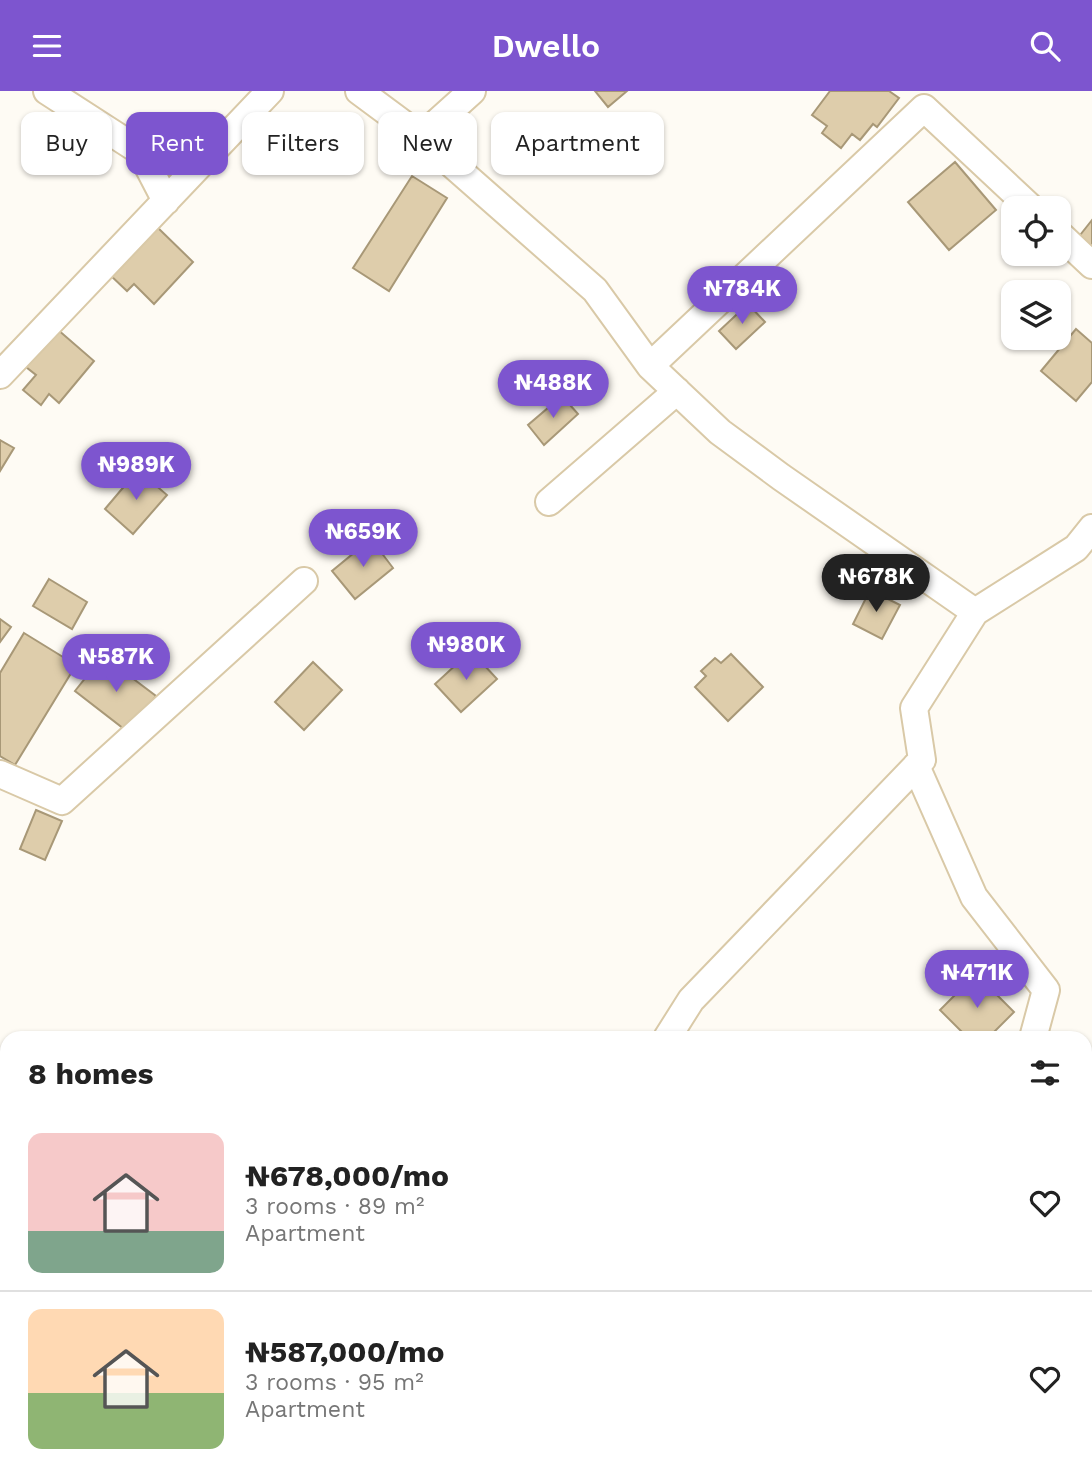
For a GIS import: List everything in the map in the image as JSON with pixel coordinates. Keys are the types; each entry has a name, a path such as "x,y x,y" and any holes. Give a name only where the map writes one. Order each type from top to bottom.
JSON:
{"street":[{"path":"47,91 140,151 166,201"},
{"path":"0,375 270,91"},
{"path":"359,91 387,112"},
{"path":"449,112 472,91"},
{"path":"650,366 924,108 1018,196"},
{"path":"464,175 596,290 650,366 720,432 975,612"},
{"path":"1071,245 1092,265"},
{"path":"549,502 677,391"},
{"path":"671,1031 691,1000 922,760 914,708 975,612 1076,548 1092,528"},
{"path":"0,774 61,801 304,581"},
{"path":"916,766 974,897 1046,990 1035,1031"}],"building":[{"path":"595,91 627,91 608,107"},
{"path":"830,91 889,91 899,98 877,127 873,124 860,140 852,134 841,148 822,133 827,126 812,115"},
{"path":"955,162 996,210 949,250 908,202"},
{"path":"412,176 447,198 389,291 353,268"},
{"path":"1092,220 1092,250 1077,239"},
{"path":"155,225 193,262 154,304 134,284 127,291 109,274"},
{"path":"748,304 765,322 736,349 719,331"},
{"path":"57,329 94,361 59,403 49,394 41,405 23,390 36,375 26,367"},
{"path":"1076,329 1092,343 1092,382 1076,401 1041,371 1058,350 1071,350 1071,335"},
{"path":"562,396 578,414 544,445 528,425"},
{"path":"0,440 14,448 0,471"},
{"path":"138,470 167,495 133,534 105,509"},
{"path":"371,539 393,568 355,599 332,571"},
{"path":"49,579 87,602 72,629 33,606"},
{"path":"870,590 900,605 882,639 853,624"},
{"path":"0,619 11,627 0,642"},
{"path":"24,633 76,665 15,765 0,756 0,673"},
{"path":"471,651 497,679 461,712 435,684"},
{"path":"731,654 763,687 728,721 695,687 706,676 701,671 715,658 721,663"},
{"path":"103,656 156,696 128,732 75,691"},
{"path":"313,662 342,690 304,730 275,702"},
{"path":"36,810 62,821 45,860 20,849"},
{"path":"976,974 1014,1012 995,1031 961,1031 940,1010"}]}
